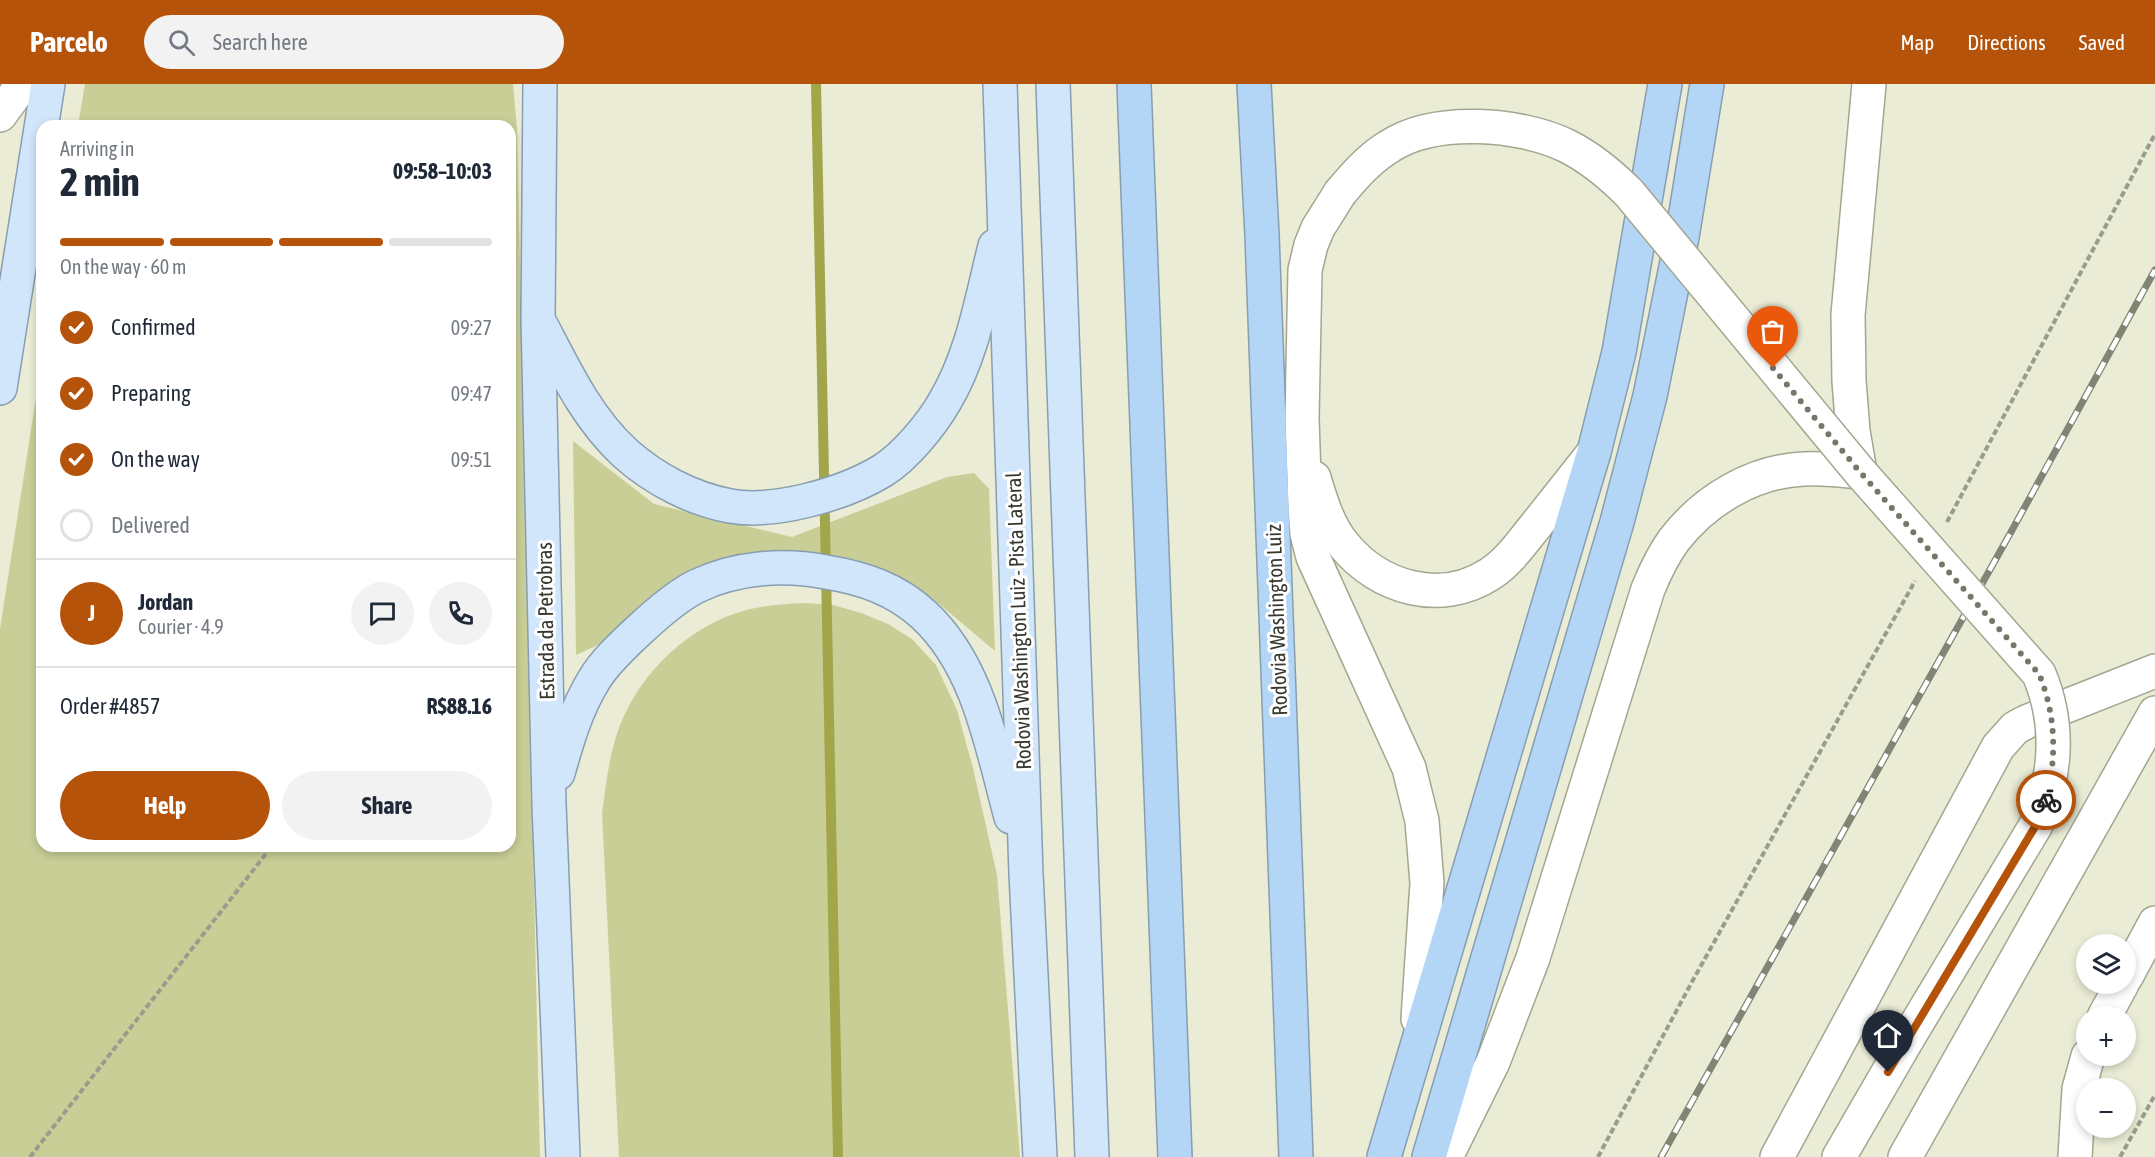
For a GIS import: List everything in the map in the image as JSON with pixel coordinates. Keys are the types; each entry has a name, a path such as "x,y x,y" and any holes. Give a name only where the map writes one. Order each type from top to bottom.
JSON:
{"highway":[{"path":"1134,84 1175,1157"},
{"name":"Rodovia Washington Luiz","path":"1254,84 1262,235 1296,1157"},
{"path":"1384,1157 1594,452 1619,352 1665,84"},
{"path":"1429,1157 1617,522 1650,396 1682,237 1707,84"}],"main road":[{"path":"42,120 48,84"},
{"name":"Estrada da Petrobras","path":"540,84 538,319 549,804 563,1157"},
{"name":"Rodovia Washington Luiz - Pista Lateral","path":"1000,84 1026,874 1040,1157"},
{"path":"1053,84 1092,1157"},
{"path":"0,388 36,160"},
{"path":"538,319 573,386 597,423 626,454 652,474 687,493 731,506 768,506 810,500 847,488 883,470 918,439 946,400 969,349 1005,206"},
{"path":"549,804 572,725 594,680 621,647 652,618 696,586 736,573 774,567 813,570 854,577 889,589 925,616 956,654 976,694 1026,874"}],"street":[{"path":"1860,472 1853,431 1849,381 1848,315 1869,84"},
{"path":"1416,1052 1427,883 1422,821 1409,768 1313,556 1307,534 1302,418 1305,270 1318,228 1340,193 1373,158 1391,145 1408,136 1432,131 1457,128 1502,128 1547,138 1565,145 1603,169 1629,193 1860,472 2033,666 2045,688 2053,730 2054,754 2045,803 2036,825 1839,1157"},
{"path":"1302,418 1312,473 1326,514 1343,544 1366,567 1396,585 1427,592 1460,588 1491,574 1515,552 1594,452"},
{"path":"1446,1157 1493,1062 1538,942 1648,589 1672,542 1690,521 1710,504 1732,489 1754,479 1802,469 1860,472"},
{"path":"1777,1157 1998,747 2007,735 2026,722 2155,670"},
{"path":"1905,1157 2155,713"},
{"path":"2136,958 2155,923"},
{"path":"2078,1152 2079,1089 2085,1066"}],"path":[{"path":"1943,529 2155,134"},
{"path":"1598,1157 1920,571"},
{"path":"30,1157 267,852"},
{"path":"2120,1157 2155,1095"}],"green space":[{"path":"85,84 513,84 517,129 540,1157 0,1157 0,629 36,398 36,852 516,852 516,120 79,120"},
{"path":"573,441 654,504 792,537 947,477 974,473 989,489 995,651 932,598 875,567 796,554 576,655"},
{"path":"804,603 833,605 861,613 888,624 912,639 936,665 957,710 973,768 997,875 1020,1157 619,1157 602,813 608,770 619,728 640,688 670,653 688,638 728,616 750,609"}],"waterway":[{"path":"816,84 838,1157"}],"railway":[{"path":"1661,1157 2155,270"}],"way so far":[{"path":"1773,368 1860,472 2039,674 2045,688 2053,730 2054,754 2046,800"}],"route":[{"path":"1888,1072 2036,825 2046,800"}]}
